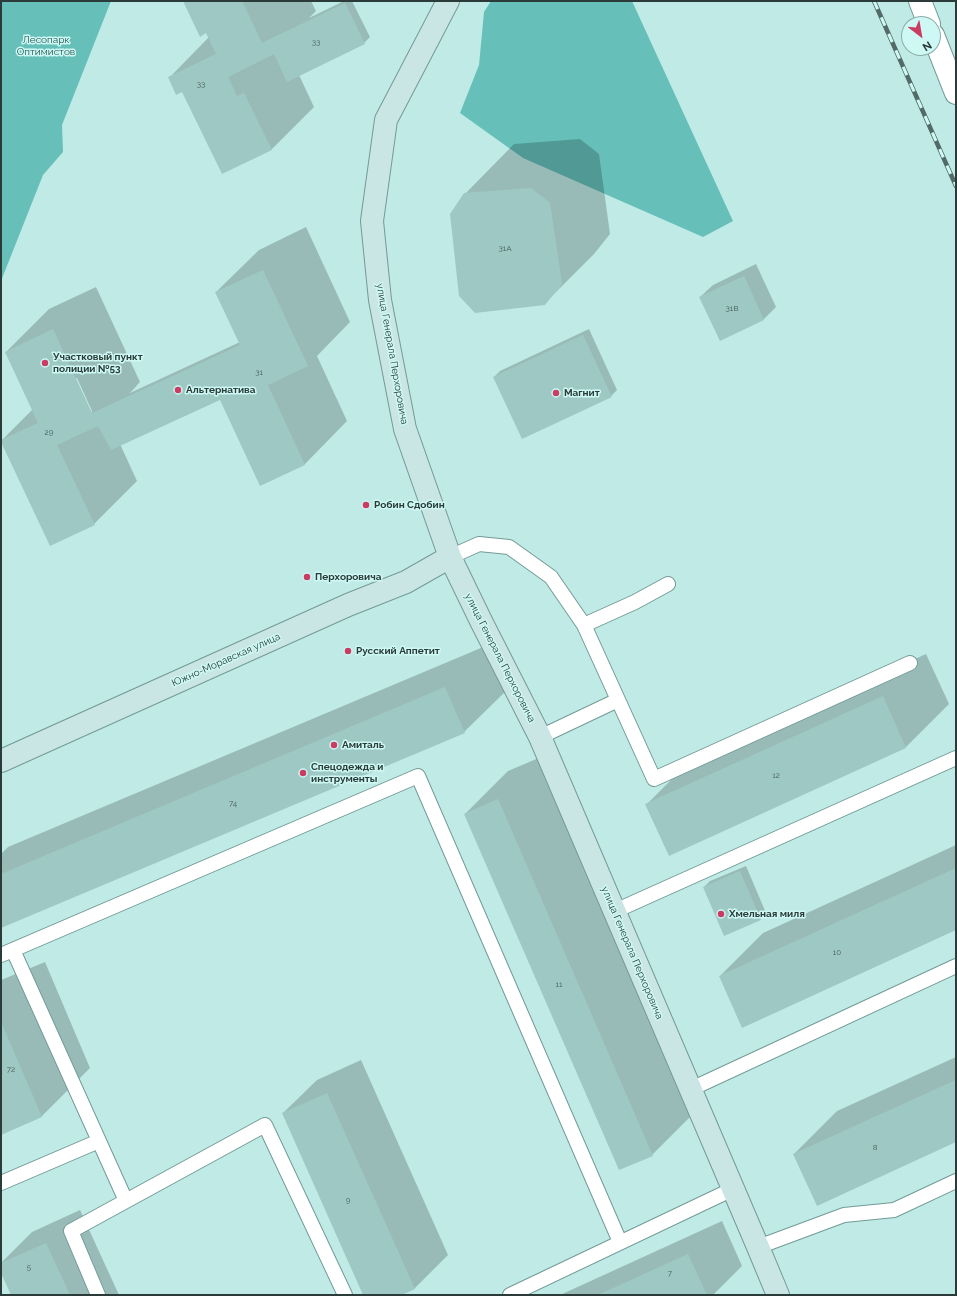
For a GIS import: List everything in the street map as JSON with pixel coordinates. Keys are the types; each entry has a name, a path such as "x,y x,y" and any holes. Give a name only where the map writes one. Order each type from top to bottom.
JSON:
{"street":[{"name":"улица Генерала Перхоровича","path":"448,1 386,120 372,221 380,300 405,429 450,557 540,737 778,1295"},
{"path":"920,1 926,16"},
{"path":"941,55 956,93"},
{"name":"Южно-Моравская улица","path":"1,761 341,609 406,582 450,557"}],"lane":[{"path":"450,557 479,544 509,547 551,577 584,625 654,779 910,663"},
{"path":"584,625 636,602 668,584"},
{"path":"540,737 618,700"},
{"path":"614,911 956,758"},
{"path":"126,1201 99,1141 7,953 418,776 620,1242"},
{"path":"691,1089 956,966"},
{"path":"98,1295 71,1231 265,1125 345,1295"},
{"path":"1,1183 99,1141"},
{"path":"758,1247 844,1215 894,1210 956,1181"},
{"path":"510,1295 733,1188"}],"green space":[{"name":"Лесопарк Оптимистов","path":"1,1 111,1 62,125 63,152 43,175 1,281"},
{"path":"491,1 632,1 733,221 703,237 523,158 460,113 479,65 484,12"}],"building":[{"path":"183,1 242,1 262,43 345,3 365,44 287,82 274,54 228,77 237,96 244,93 272,150 222,174 182,92 176,95 168,77 216,54 206,33 200,37"},
{"path":"531,188 550,203 562,284 545,305 475,313 459,296 450,214 464,193"},
{"path":"263,270 308,366 268,385 305,465 260,486 220,400 111,450 98,426 57,445 95,525 50,546 1,442 1,440 38,423 5,352 53,329 92,413 240,345 215,292"},
{"path":"744,276 764,320 720,341 699,297"},
{"path":"583,335 612,397 522,439 493,377"},
{"path":"445,687 465,733 1,928 1,874"},
{"path":"883,696 906,748 669,856 645,804"},
{"path":"498,799 653,1156 619,1170 464,814"},
{"path":"956,868 956,930 742,1028 719,976"},
{"path":"740,871 761,920 724,936 703,887"},
{"path":"1,1022 42,1117 1,1135"},
{"path":"956,1080 956,1142 817,1206 793,1154"},
{"path":"327,1093 415,1289 402,1295 363,1295 282,1113"},
{"path":"46,1243 70,1295 11,1295 1,1273 1,1263"},
{"path":"688,1254 707,1295 598,1295"}],"railway":[{"path":"874,1 956,186"}],"place":[{"name":"Участковый пункт полиции №53","path":"45,363"},
{"name":"Альтернатива","path":"178,390"},
{"name":"Магнит","path":"556,393"},
{"name":"Робин Сдобин","path":"366,505"},
{"name":"Перхоровича","path":"307,577"},
{"name":"Русский Аппетит","path":"348,651"},
{"name":"Амиталь","path":"334,745"},
{"name":"Спецодежда и инструменты","path":"303,773"},
{"name":"Хмельная миля","path":"721,914"}]}
